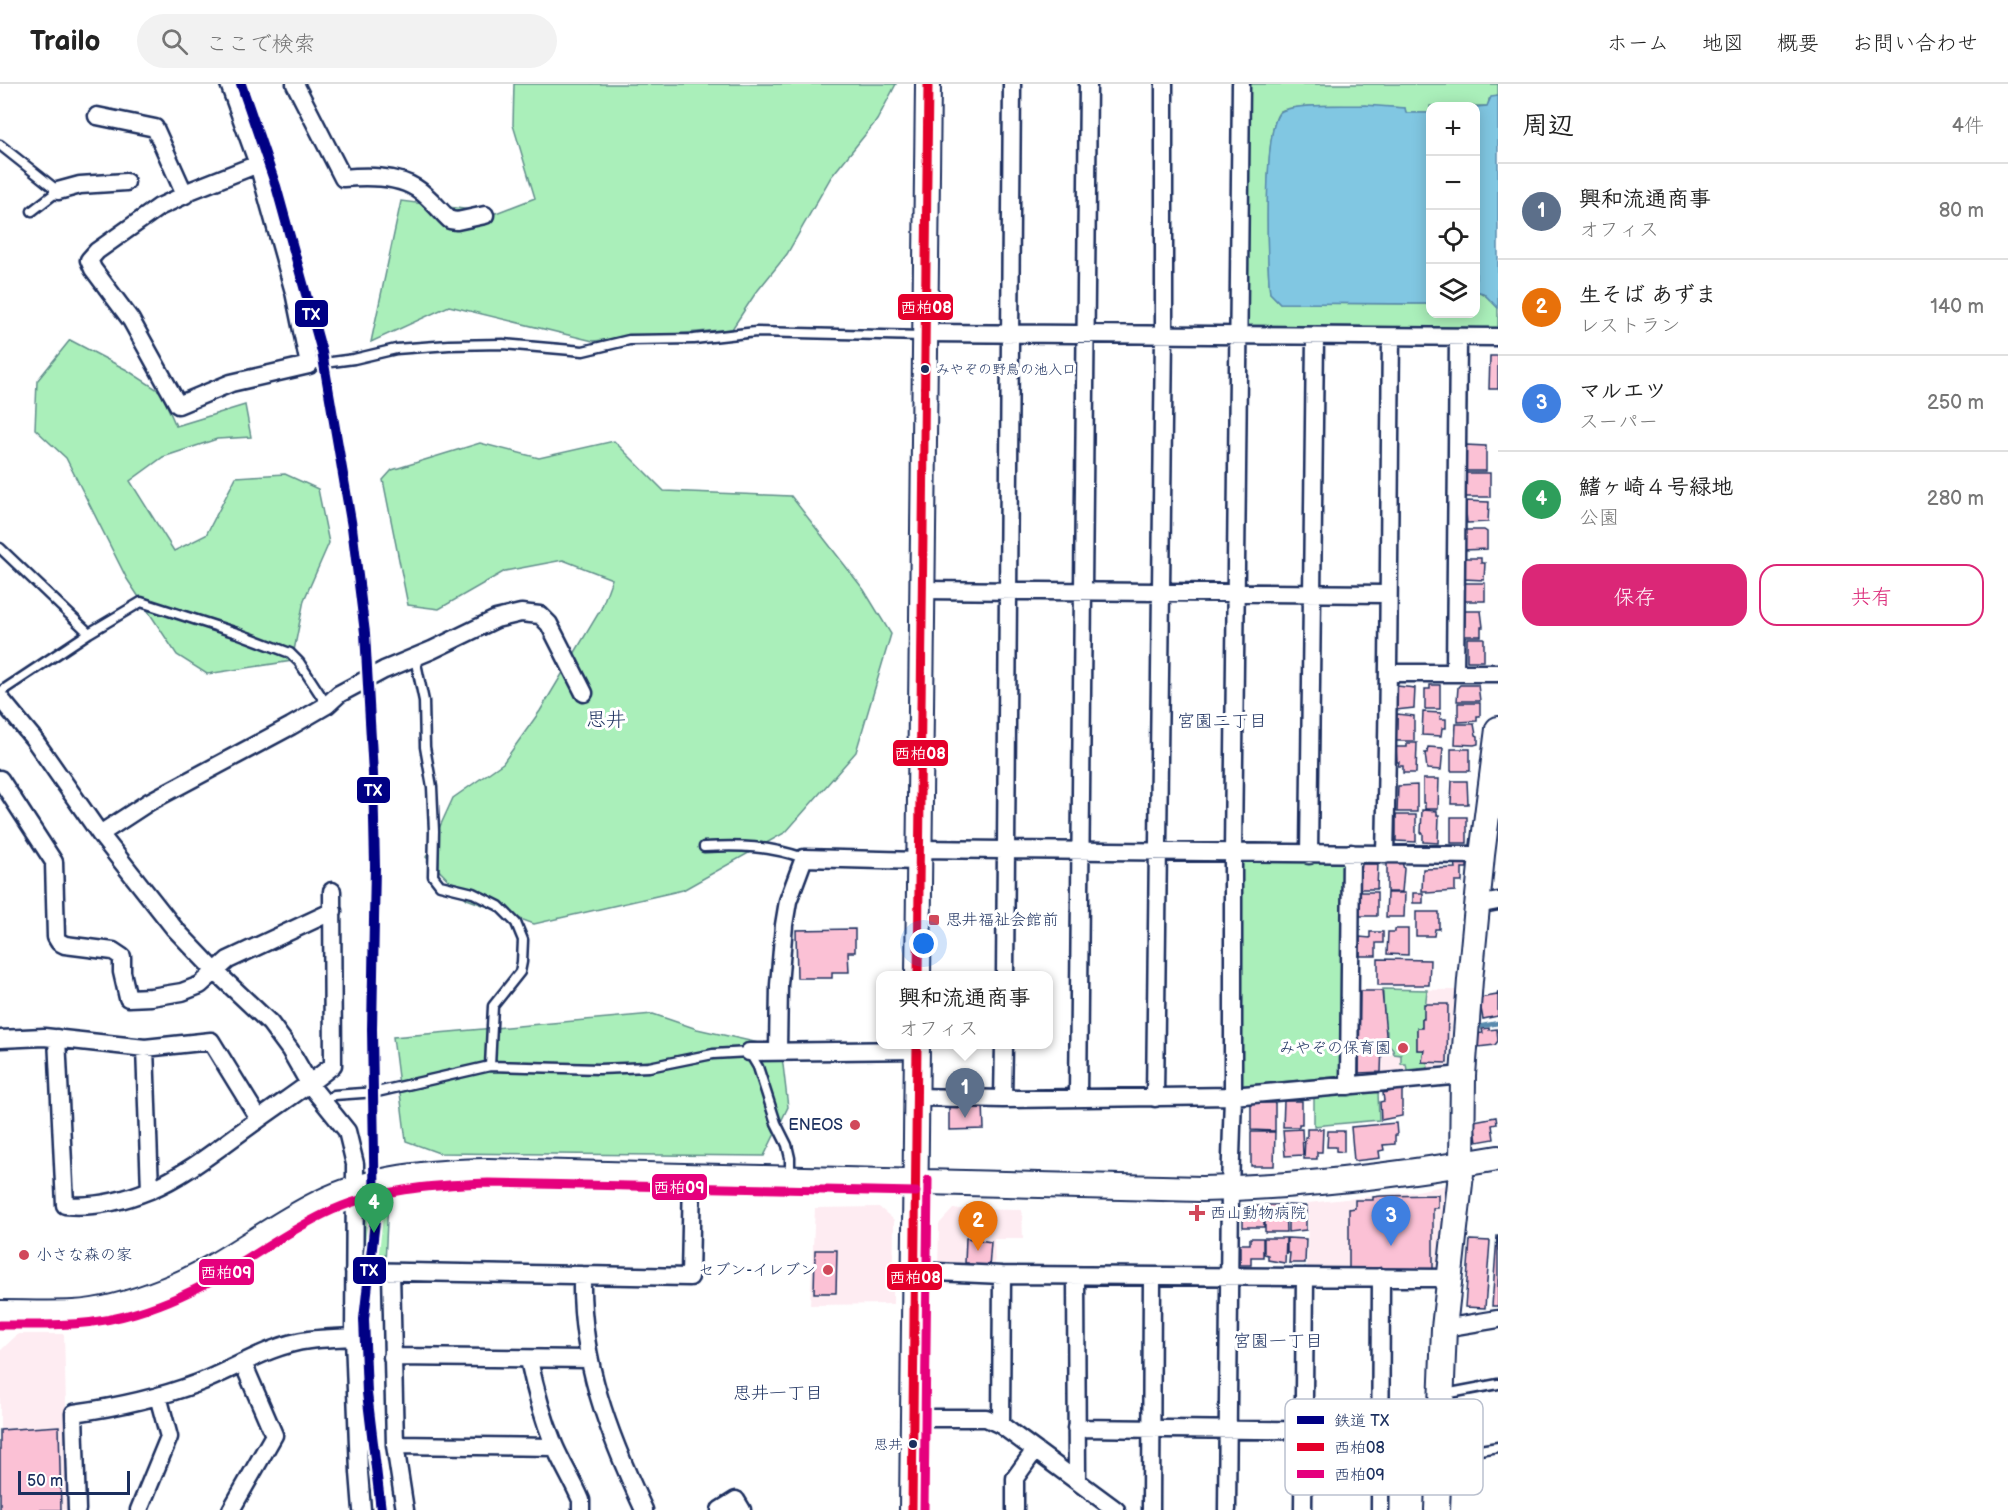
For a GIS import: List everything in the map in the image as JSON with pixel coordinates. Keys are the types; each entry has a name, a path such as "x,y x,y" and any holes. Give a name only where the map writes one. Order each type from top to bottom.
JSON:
{"street":[{"path":"230,84 258,164 294,292 309,365 231,383 178,405 131,320 93,269 90,260 97,251 159,207 187,192 258,164"},
{"path":"295,84 343,178 362,177 405,182 417,188 450,220 457,221 485,215"},
{"path":"918,971 928,84"},
{"path":"1005,971 1012,84"},
{"path":"1078,1097 1088,84"},
{"path":"1155,1098 1159,591 1164,335 1164,84"},
{"path":"1227,1510 1233,1096 1240,84"},
{"path":"97,116 154,128 184,195"},
{"path":"58,191 80,184 126,182"},
{"path":"925,334 1498,337"},
{"path":"1309,855 1315,337"},
{"path":"1385,855 1389,673 1387,594 1391,337"},
{"path":"1455,672 1458,338"},
{"path":"922,590 1387,594"},
{"path":"100,834 149,802 327,705 339,694 384,670 415,658 495,619 522,613 540,615 549,624 584,693"},
{"path":"1389,673 1498,673"},
{"path":"0,698 33,738 100,834 174,928 270,1023 290,1050 310,1084 347,1131 355,1164 354,1337 362,1510"},
{"path":"1442,1399 1444,1328 1462,1165 1464,1075 1488,903 1482,855 1497,741"},
{"path":"0,779 54,862 56,937 65,945 113,951 122,957 122,972 128,998 182,992 200,985 228,960 333,911"},
{"path":"778,1050 779,986 784,925 788,901 804,858 1006,850 1309,855 1351,853 1482,855"},
{"path":"1349,1086 1351,853"},
{"path":"57,1038 65,1205 106,1203 130,1198 176,1177 310,1084 333,1065 332,891"},
{"path":"0,1039 57,1038 145,1048 211,1041 259,1119"},
{"path":"145,1048 150,1190"},
{"path":"749,1052 876,1048"},
{"path":"912,1510 917,1049"},
{"path":"1003,1099 1004,1049"},
{"path":"917,1096 1003,1099 1233,1096 1464,1075"},
{"path":"0,1313 75,1314 124,1304 166,1290 202,1273 320,1202 399,1177 449,1172 692,1175 1230,1188 1357,1180 1498,1158"},
{"path":"354,1271 690,1277 692,1175"},
{"path":"914,1271 1076,1276 1449,1278"},
{"path":"391,1272 395,1445 405,1510"},
{"path":"582,1275 581,1309 584,1338 597,1395 644,1510"},
{"path":"1001,1425 1002,1275"},
{"path":"1076,1276 1077,1480"},
{"path":"1151,1510 1152,1276"},
{"path":"1305,1277 1305,1399"},
{"path":"1381,1277 1381,1399"},
{"path":"1444,1328 1498,1318"},
{"path":"77,1510 74,1413 125,1405 158,1396 201,1382 267,1352 307,1340 354,1337"},
{"path":"392,1357 589,1359"},
{"path":"529,1360 534,1386 555,1447 574,1484 581,1510"},
{"path":"231,1510 274,1435 243,1363"},
{"path":"139,1510 169,1437 158,1396"},
{"path":"914,1418 986,1418 1001,1425 1116,1510"},
{"path":"1076,1428 1285,1429"},
{"path":"395,1445 555,1447"},
{"path":"1015,1510 1015,1478 1035,1450"},
{"path":"1304,1495 1304,1510"},
{"path":"1380,1495 1380,1510"},
{"path":"1437,1510 1438,1495"},
{"path":"720,1510 736,1500 742,1510"}],"lane":[{"path":"0,145 58,191 32,211"},
{"path":"309,365 354,359 396,349 450,345 503,344 583,351 629,340 694,339 756,332 925,334"},
{"path":"0,548 89,633"},
{"path":"0,692 89,633 141,602 290,653 299,662 327,705"},
{"path":"415,658 424,701 425,747 432,787 433,876 440,885 474,893 499,906 516,923 523,940 519,972 493,1006 489,1065"},
{"path":"704,847 739,845 780,850 804,858"},
{"path":"323,1102 334,1095 377,1092 489,1065 599,1069 649,1067 713,1054 749,1052 758,1067 776,1123 787,1145 790,1158 790,1178"},
{"path":"1442,1394 1498,1384"},
{"path":"1483,1450 1498,1447"}],"shaded area":[{"name":"みやぞの保育園","path":"1356,989 1456,990 1448,1066 1356,1075"},
{"path":"1447,1185 1437,1272 1307,1271 1308,1203 1412,1192"},
{"path":"879,1207 894,1220 893,1304 810,1305 815,1208"},
{"path":"953,1209 1022,1210 1023,1239 994,1239 995,1270 938,1270 939,1224"},
{"path":"18,1334 64,1334 69,1510 0,1510 0,1351"}],"green space":[{"path":"514,84 896,84 877,120 831,177 787,254 755,294 732,329 593,341 449,306 371,342 401,201 496,213 535,198 513,125"},
{"path":"1251,84 1498,84 1498,96 1489,99 1488,106 1480,106 1480,102 1426,102 1426,113 1406,113 1405,108 1341,105 1304,106 1281,111 1275,121 1271,141 1267,227 1270,293 1280,303 1426,304 1426,318 1480,318 1480,292 1498,308 1498,328 1247,325 1249,86"},
{"path":"70,340 127,370 161,392 176,426 245,405 251,437 217,439 163,457 130,481 174,551 206,535 236,477 285,474 318,489 329,543 304,600 292,661 207,674 177,655 127,579 66,458 35,429 37,381"},
{"path":"614,441 664,491 791,496 864,590 891,634 856,752 786,832 683,890 534,924 467,899 426,857 453,798 503,763 540,711 601,609 612,579 563,560 505,571 439,609 408,605 383,480 392,470 480,443 539,458"},
{"path":"1246,859 1338,860 1344,865 1343,1076 1239,1086 1241,864"},
{"path":"1383,989 1427,990 1422,1028 1417,1029 1417,1050 1424,1050 1422,1062 1427,1062 1428,1068 1407,1070 1406,1064 1401,1064 1401,1055 1394,1054 1387,1041 1387,1031 1384,1030"},
{"path":"653,1014 697,1029 781,1048 788,1107 764,1156 439,1153 406,1141 393,1037"},
{"path":"1378,1091 1379,1120 1314,1126 1314,1096"},
{"path":"388,1198 385,1265 368,1266 361,1260 364,1206"}],"water":[{"path":"1498,96 1498,308 1480,292 1480,107 1487,106 1491,97"},
{"path":"1365,105 1405,108 1406,113 1426,113 1426,304 1280,303 1270,293 1267,196 1271,140 1276,120 1282,111 1310,106"}],"building":[{"path":"1490,356 1498,356 1498,389 1489,389"},
{"path":"1465,445 1486,446 1486,471 1465,471"},
{"path":"1465,473 1490,473 1490,497 1465,497"},
{"path":"1465,501 1489,502 1488,522 1467,523"},
{"path":"1464,530 1487,532 1487,549 1464,550"},
{"path":"1463,558 1481,558 1481,563 1485,563 1484,580 1463,579"},
{"path":"1464,583 1485,583 1485,601 1463,601"},
{"path":"1463,611 1481,611 1483,627 1481,627 1481,636 1463,636"},
{"path":"1467,638 1484,638 1484,661 1467,661"},
{"path":"1430,685 1440,685 1440,709 1425,709 1425,689 1430,689"},
{"path":"1460,685 1478,685 1480,701 1457,701"},
{"path":"1397,686 1415,688 1414,708 1396,710"},
{"path":"1458,703 1480,703 1480,716 1477,716 1477,721 1458,722"},
{"path":"1423,712 1441,713 1440,719 1446,719 1446,728 1442,728 1441,736 1422,735"},
{"path":"1397,714 1414,716 1414,741 1396,741"},
{"path":"1456,724 1474,724 1478,744 1455,744"},
{"path":"1407,743 1417,743 1416,773 1403,773 1403,766 1398,766 1396,747 1407,747"},
{"path":"1428,747 1443,748 1441,770 1427,769 1425,753"},
{"path":"1451,749 1470,749 1470,771 1451,771"},
{"path":"1423,779 1439,779 1438,809 1425,809"},
{"path":"1452,781 1467,781 1468,804 1451,804"},
{"path":"1417,785 1417,812 1397,812 1398,786"},
{"path":"1422,810 1437,811 1439,815 1438,843 1423,842"},
{"path":"1396,815 1416,815 1416,842 1396,841"},
{"path":"1451,817 1467,817 1467,843 1451,843"},
{"path":"1387,862 1402,862 1404,869 1402,892 1387,892"},
{"path":"1455,862 1467,862 1467,868 1462,868 1462,882 1455,882 1455,891 1427,893 1427,891 1422,891 1423,869 1456,868"},
{"path":"1362,864 1378,864 1377,889 1358,889 1358,872 1361,872"},
{"path":"1359,892 1377,892 1377,916 1360,916"},
{"path":"1387,893 1405,893 1404,917 1386,917"},
{"path":"1413,893 1423,893 1423,903 1413,903"},
{"path":"1416,912 1439,912 1439,929 1435,929 1434,936 1416,936"},
{"path":"855,929 855,952 848,952 849,972 832,972 832,978 797,978 796,930"},
{"path":"1395,929 1408,929 1408,955 1387,954 1388,932 1395,932"},
{"path":"1370,932 1383,932 1383,943 1376,943 1376,956 1360,956 1360,937 1370,938"},
{"path":"1378,959 1430,960 1429,985 1378,985"},
{"path":"1360,991 1382,991 1387,1045 1382,1044 1381,1072 1359,1073"},
{"path":"1498,992 1498,1016 1483,1019 1479,998 1497,995"},
{"path":"1424,1004 1448,1004 1447,1063 1422,1062 1424,1050 1417,1050 1417,1028 1422,1028"},
{"path":"1489,1028 1489,1030 1497,1029 1498,1041 1495,1045 1478,1047 1476,1034 1483,1033 1482,1029"},
{"path":"1402,1089 1402,1116 1381,1120 1380,1102 1384,1101 1383,1093"},
{"path":"1284,1101 1302,1101 1302,1124 1299,1124 1299,1127 1283,1127"},
{"path":"983,1103 984,1129 949,1130 949,1104"},
{"path":"1251,1103 1275,1103 1275,1131 1251,1130"},
{"path":"1496,1117 1497,1124 1492,1125 1494,1139 1477,1142 1474,1121"},
{"path":"1396,1123 1395,1144 1383,1145 1384,1150 1379,1151 1380,1158 1354,1161 1351,1127"},
{"path":"1302,1129 1303,1155 1285,1156 1283,1130"},
{"path":"1307,1129 1323,1129 1322,1152 1317,1152 1317,1159 1304,1159"},
{"path":"1328,1131 1344,1131 1344,1152 1336,1151 1336,1147 1327,1147"},
{"path":"1251,1132 1275,1132 1274,1166 1251,1166"},
{"path":"1438,1195 1438,1208 1433,1208 1433,1270 1349,1270 1349,1209 1355,1208 1355,1200 1373,1200 1373,1197 1381,1196"},
{"path":"1265,1205 1285,1205 1286,1232 1265,1232"},
{"path":"1288,1205 1306,1206 1306,1230 1288,1232"},
{"path":"1243,1206 1264,1206 1264,1227 1243,1227"},
{"path":"1497,1236 1498,1306 1492,1306"},
{"path":"966,1238 991,1242 989,1268 968,1270 968,1263 965,1263"},
{"path":"1250,1238 1263,1238 1263,1257 1251,1257 1251,1265 1240,1265 1240,1244 1250,1244"},
{"path":"1264,1238 1286,1238 1285,1263 1268,1260 1268,1255 1264,1254"},
{"path":"1287,1238 1306,1239 1305,1263 1289,1263"},
{"path":"1470,1240 1490,1241 1485,1308 1465,1307"},
{"path":"815,1250 837,1250 836,1293 814,1293"},
{"path":"59,1426 61,1510 0,1510 0,1430"}],"waterway":[{"path":"1477,1027 1498,1023"}],"rail line":[{"name":"TX","path":"241,84 276,186 322,352 352,527 365,633 373,774 375,866 372,1029 375,1221 364,1319 367,1393 381,1510"}],"transit line":[{"name":"西柏08","path":"918,971 928,84"},
{"name":"西柏08","path":"912,1510 917,1049"},
{"name":"西柏09","path":"924,1510 928,1180"},
{"name":"西柏09","path":"0,1325 85,1323 118,1318 148,1309 207,1283 324,1214 363,1199 404,1190 488,1183 916,1192"}],"place":[{"name":"みやぞの野鳥の池入口","path":"925,369"},
{"name":"思井福祉会館前","path":"934,920"},
{"name":"みやぞの保育園","path":"1403,1048"},
{"name":"興和流通商事","path":"965,1118"},
{"name":"ENEOS","path":"855,1125"},
{"name":"西山動物病院","path":"1197,1213"},
{"name":"鰭ヶ崎４号緑地","path":"374,1233"},
{"name":"マルエツ","path":"1391,1246"},
{"name":"生そば あずま","path":"978,1251"},
{"name":"小さな森の家","path":"24,1255"},
{"name":"セブン-イレブン","path":"828,1270"},
{"name":"思井","path":"913,1444"}],"district":[{"name":"思井","path":"606,720"},
{"name":"宮園二丁目","path":"1222,721"},
{"name":"宮園一丁目","path":"1278,1341"},
{"name":"思井一丁目","path":"778,1393"}]}
